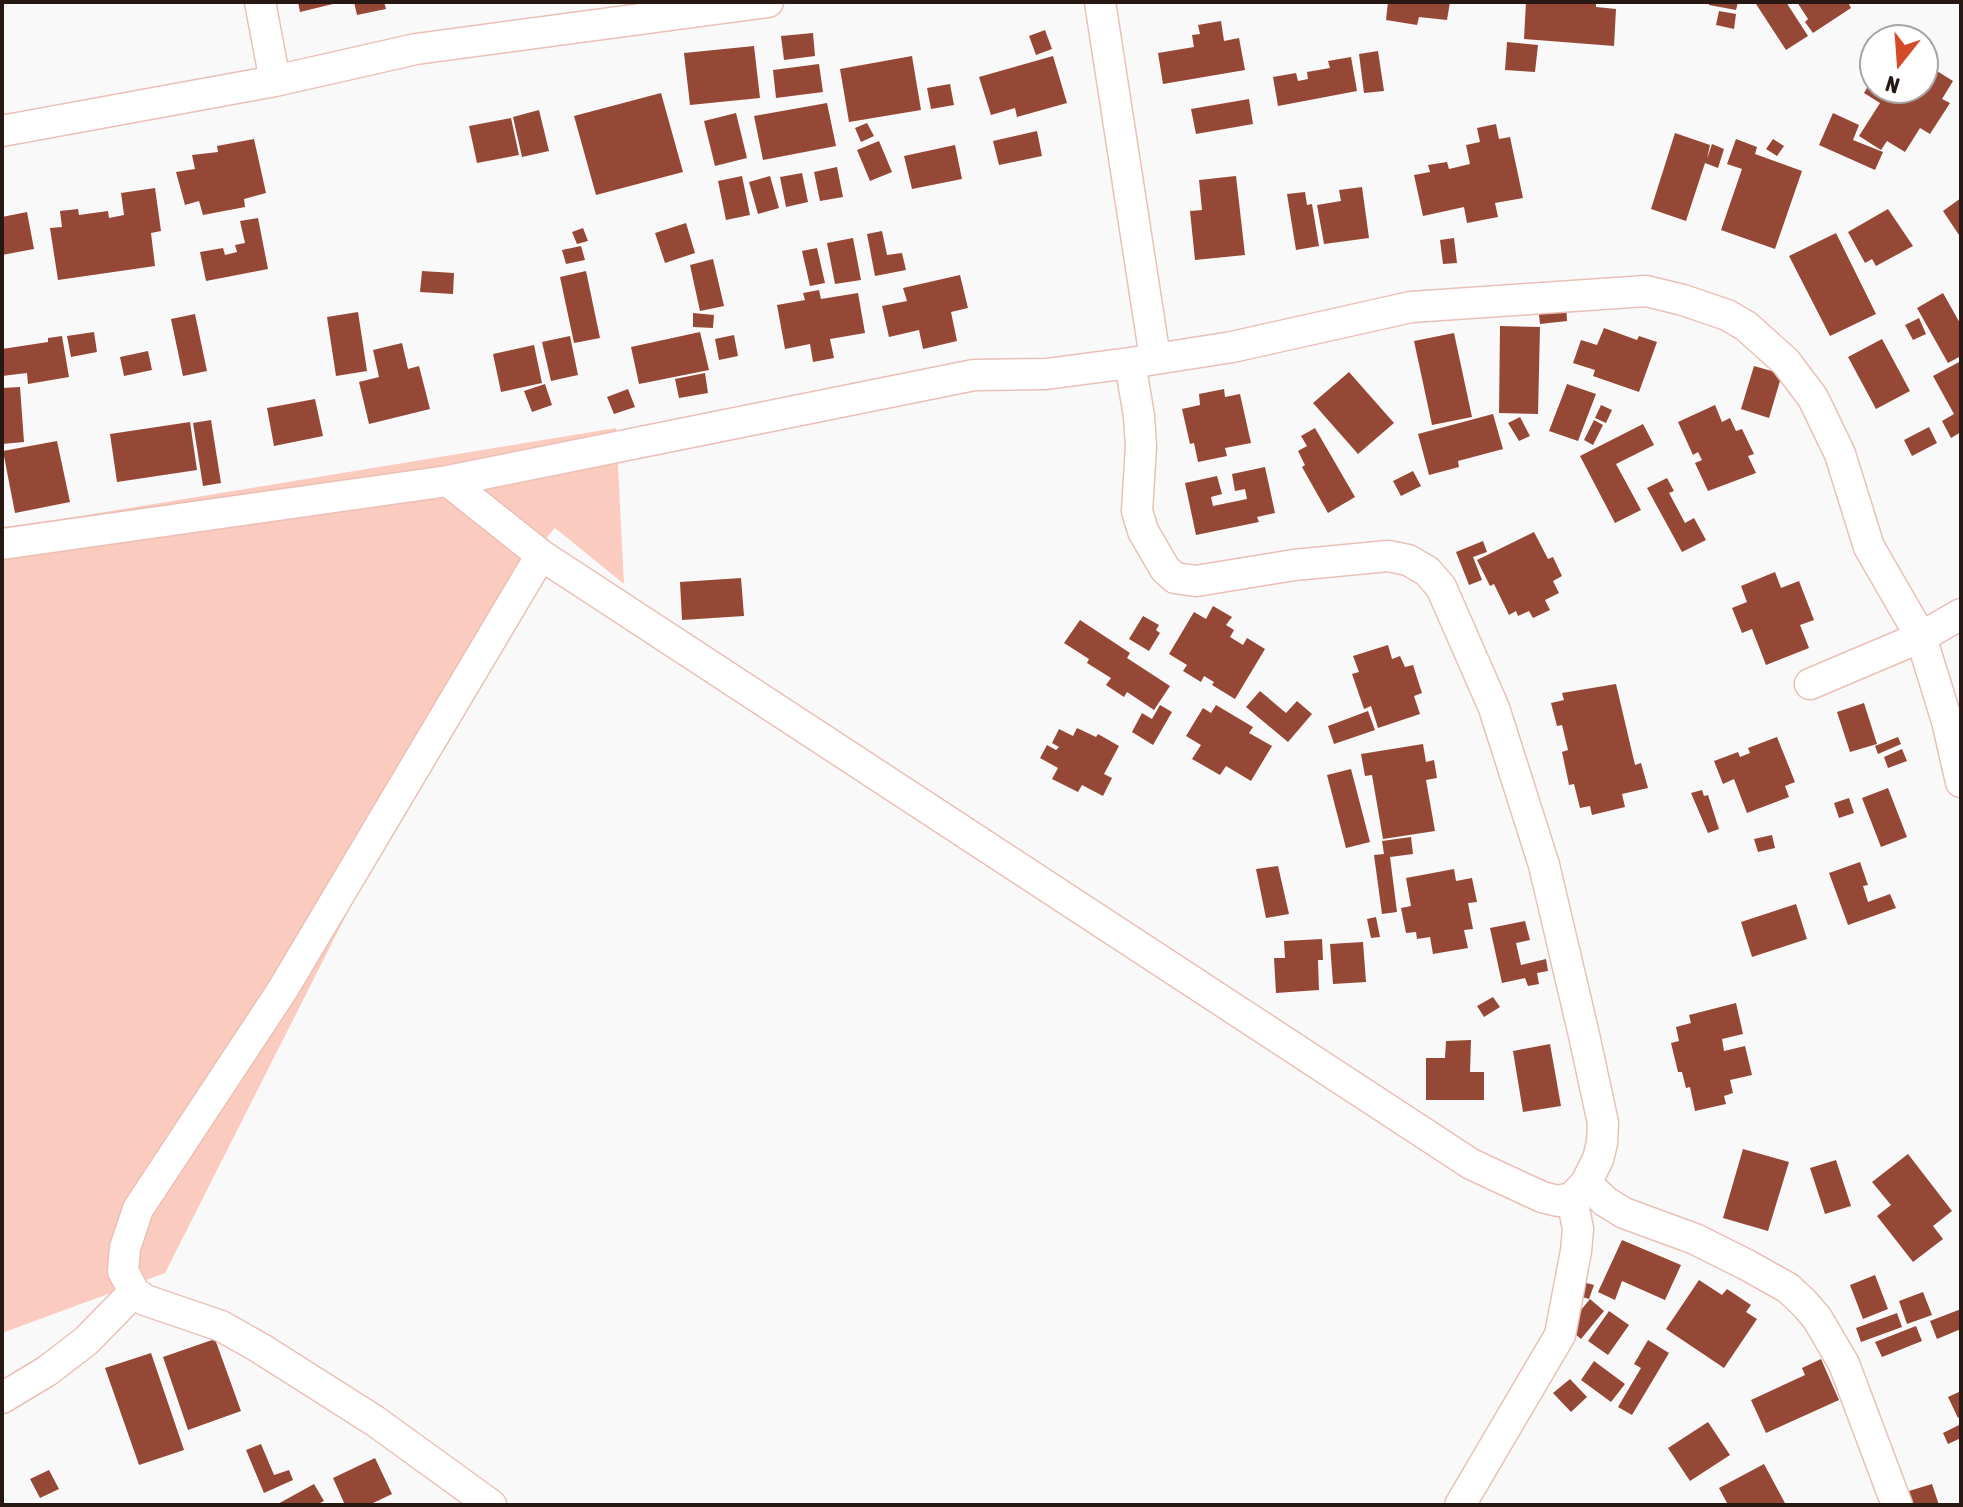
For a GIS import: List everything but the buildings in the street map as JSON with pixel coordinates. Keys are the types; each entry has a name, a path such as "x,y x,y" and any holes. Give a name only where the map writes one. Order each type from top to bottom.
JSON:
{"street":[{"path":"260,2 275,81"},
{"path":"2,131 275,81 416,49 768,2"},
{"path":"1100,2 1142,361 1137,511 1143,531 1165,569 1175,578 1196,581 1294,565 1388,556 1408,560 1427,571 1441,587 1494,708 1548,881 1603,1123 1598,1159 1579,1190 1578,1229 1564,1326 1460,1505"},
{"path":"2,544 448,481 974,375 1046,374 1232,347 1411,307 1646,291 1727,315 1746,326 1776,353 1813,398 1840,454 1869,547 1921,637 1947,721 1961,782"},
{"path":"448,481 541,555 1471,1164 1542,1197 1558,1201 1579,1190"},
{"path":"491,1505 375,1421 260,1348 221,1326 145,1300 134,1292 123,1271 128,1237 138,1209 283,989 541,555"},
{"path":"1810,684 1921,637 1961,614"},
{"path":"1579,1190 1624,1213 1695,1239 1747,1265 1788,1288 1804,1303 1817,1318 1844,1364 1897,1505"},
{"path":"2,1398 47,1371 86,1341 134,1292"}],"shaded area":[{"path":"616,428 624,584 555,528 537,549 384,840 165,1273 2,1333 2,529"}]}
